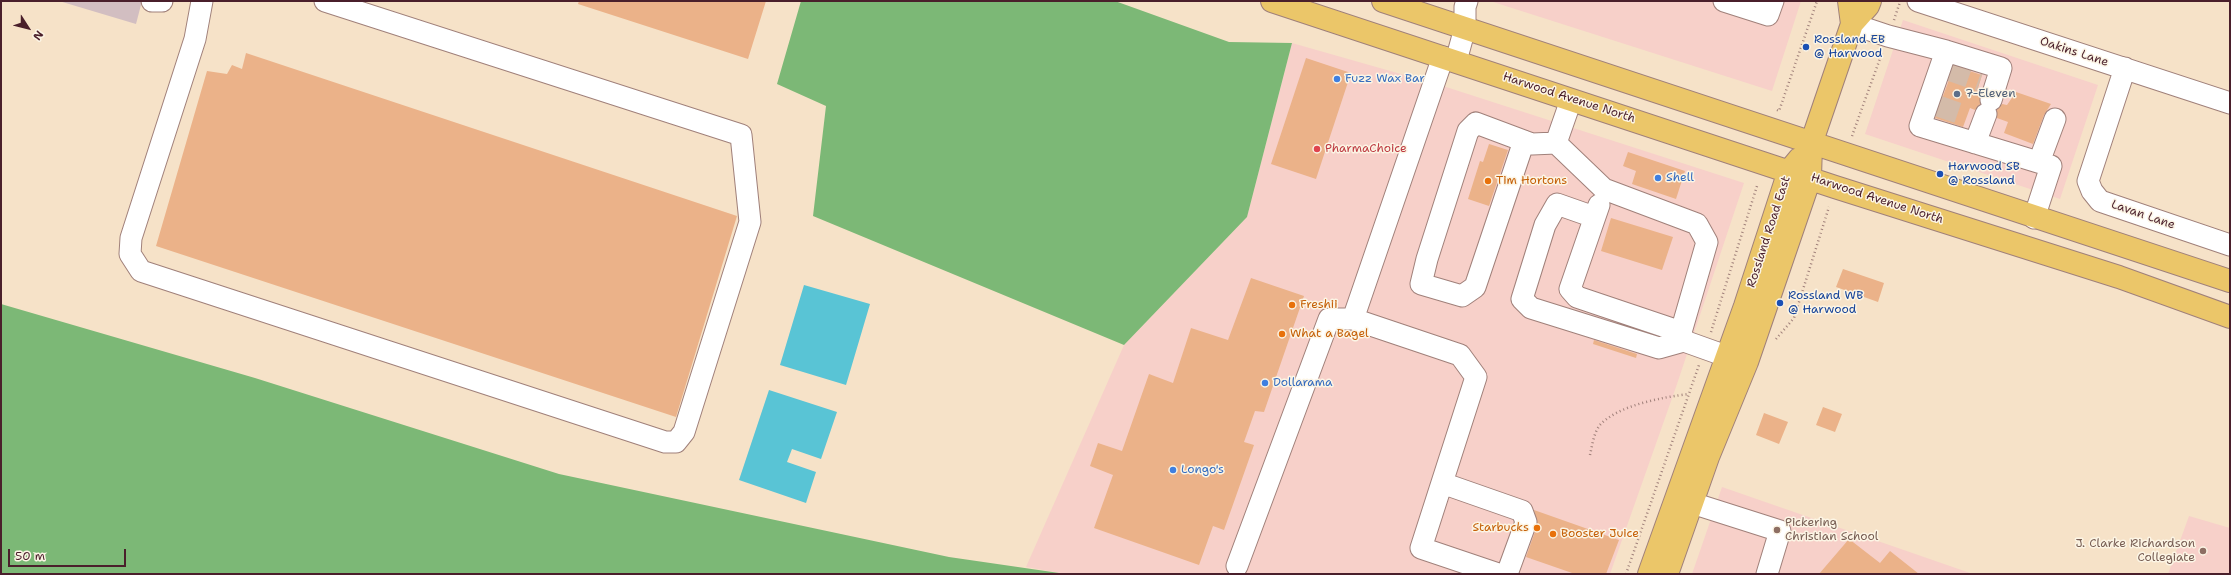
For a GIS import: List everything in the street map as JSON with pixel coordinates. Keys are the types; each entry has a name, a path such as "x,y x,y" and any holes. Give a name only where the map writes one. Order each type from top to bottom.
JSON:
{"main road":[{"name":"Harwood Avenue North","path":"1272,1 1810,178 2119,277 2230,317"},
{"path":"1383,1 1431,16 1466,12 1811,144 2230,282"},
{"path":"1849,1 1852,24"},
{"path":"1811,144 1852,24 1868,6 1870,1"},
{"name":"Rossland Road East","path":"1649,574 1745,306 1789,170 1811,144"},
{"name":"Rossland Road East","path":"1667,574 1708,457 1747,362 1810,178 1811,144"}],"street":[{"path":"152,1 162,1"},
{"path":"202,1 194,42 131,238 130,254 141,271 666,442 676,442 684,432 750,222 740,135 326,1"},
{"path":"1724,1 1768,15 1773,1"},
{"name":"Oakins Lane","path":"1918,1 2230,103"},
{"path":"1353,319 1466,12"},
{"path":"1852,24 1888,36 1945,63 2001,68 1984,103 1975,143"},
{"path":"1945,63 1933,104 1920,126 2052,166 2034,218"},
{"name":"Lavan Lane","path":"2124,68 2088,181 2092,191 2100,201 2230,244"},
{"path":"1556,143 1571,100"},
{"path":"2039,162 2055,119"},
{"path":"1524,141 1475,287 1462,296 1421,284 1427,259 1468,131 1476,124 1524,141 1532,144 1556,143 1604,189 1697,224 1707,242 1683,336 1659,348 1531,308 1522,299 1545,225 1557,204 1594,217"},
{"path":"1604,189 1570,289 1577,297 1683,336 1705,350 1726,356"},
{"path":"1237,566 1329,319 1353,319 1460,355 1476,378 1421,548 1498,574"},
{"path":"1442,483 1522,511 1526,522 1507,574"},
{"path":"1692,503 1780,531 1767,574"}],"path":[{"path":"1779,111 1817,1"},
{"path":"1847,156 1900,1"},
{"path":"1626,574 1705,350 1757,186"},
{"path":"1590,455 1599,426 1611,416 1655,398 1690,394"}],"shaded area":[{"path":"59,1 142,1 136,24"},
{"path":"1490,1 1801,1 1772,91"},
{"path":"1903,20 2098,85 2060,199 1865,134"},
{"path":"1292,43 1443,86 1744,183 1676,387 1610,574 1066,574 1026,567 1124,345 1247,217"},
{"name":"Pickering Christian School","path":"1722,487 1973,574 1692,574"},
{"name":"J. Clarke Richardson Collegiate","path":"2189,516 2230,528 2230,574 2168,574"}],"green space":[{"path":"801,1 1115,1 1229,42 1292,43 1247,217 1124,345 813,216 826,106 777,84"},
{"path":"1,304 255,378 559,474 949,557 1066,574 1,574"}],"water":[{"path":"804,285 870,304 846,385 780,365"},
{"path":"769,390 837,412 821,459 792,449 787,462 816,472 806,503 739,480"}],"building":[{"path":"579,1 766,1 748,59 578,4"},
{"path":"246,53 737,216 676,417 156,246 207,71 227,74 232,65 242,69"},
{"path":"1306,58 1351,73 1316,179 1271,164"},
{"path":"1954,66 1982,75 1976,95 1980,96 1980,104 1975,110 1970,108 1963,127 1935,118"},
{"path":"2016,92 2051,104 2044,115 2033,144 2004,133 2008,122 1997,118 1997,110 2002,104 2007,105"},
{"name":"Tim Hortons","path":"1489,144 1508,150 1489,206 1468,199 1480,161 1483,162"},
{"name":"Shell","path":"1628,152 1685,171 1676,199 1632,184 1636,171 1623,166"},
{"path":"1611,218 1673,237 1662,270 1601,251"},
{"path":"1843,269 1884,283 1878,302 1836,287"},
{"name":"Longo's","path":"1251,278 1304,296 1264,412 1255,411 1244,442 1254,445 1224,530 1213,526 1199,565 1094,528 1113,475 1090,466 1098,443 1122,451 1149,374 1173,383 1191,328 1228,340"},
{"path":"1594,340 1637,354 1636,358 1593,344"},
{"path":"1823,407 1842,414 1835,432 1816,425"},
{"path":"1764,413 1788,422 1779,444 1756,435"},
{"path":"1534,510 1619,540 1606,574 1575,574 1526,557 1537,526"},
{"path":"1849,539 1880,563 1890,551 1919,574 1819,574"}],"tunnel":[{"path":"1949,70 1980,81"},
{"path":"1938,106 1967,116"}],"place":[{"name":"Rossland EB @ Harwood","path":"1806,47"},
{"name":"Fuzz Wax Bar","path":"1337,79"},
{"name":"7-Eleven","path":"1957,94"},
{"name":"PharmaChoice","path":"1317,149"},
{"name":"Harwood SB @ Rossland","path":"1940,174"},
{"name":"Shell","path":"1658,178"},
{"name":"Tim Hortons","path":"1488,181"},
{"name":"Rossland WB @ Harwood","path":"1780,303"},
{"name":"Freshii","path":"1292,305"},
{"name":"What a Bagel","path":"1282,334"},
{"name":"Dollarama","path":"1265,383"},
{"name":"Longo's","path":"1173,470"},
{"name":"Starbucks","path":"1537,528"},
{"name":"Pickering Christian School","path":"1777,530"},
{"name":"Booster Juice","path":"1553,534"},
{"name":"J. Clarke Richardson Collegiate","path":"2203,551"}]}
